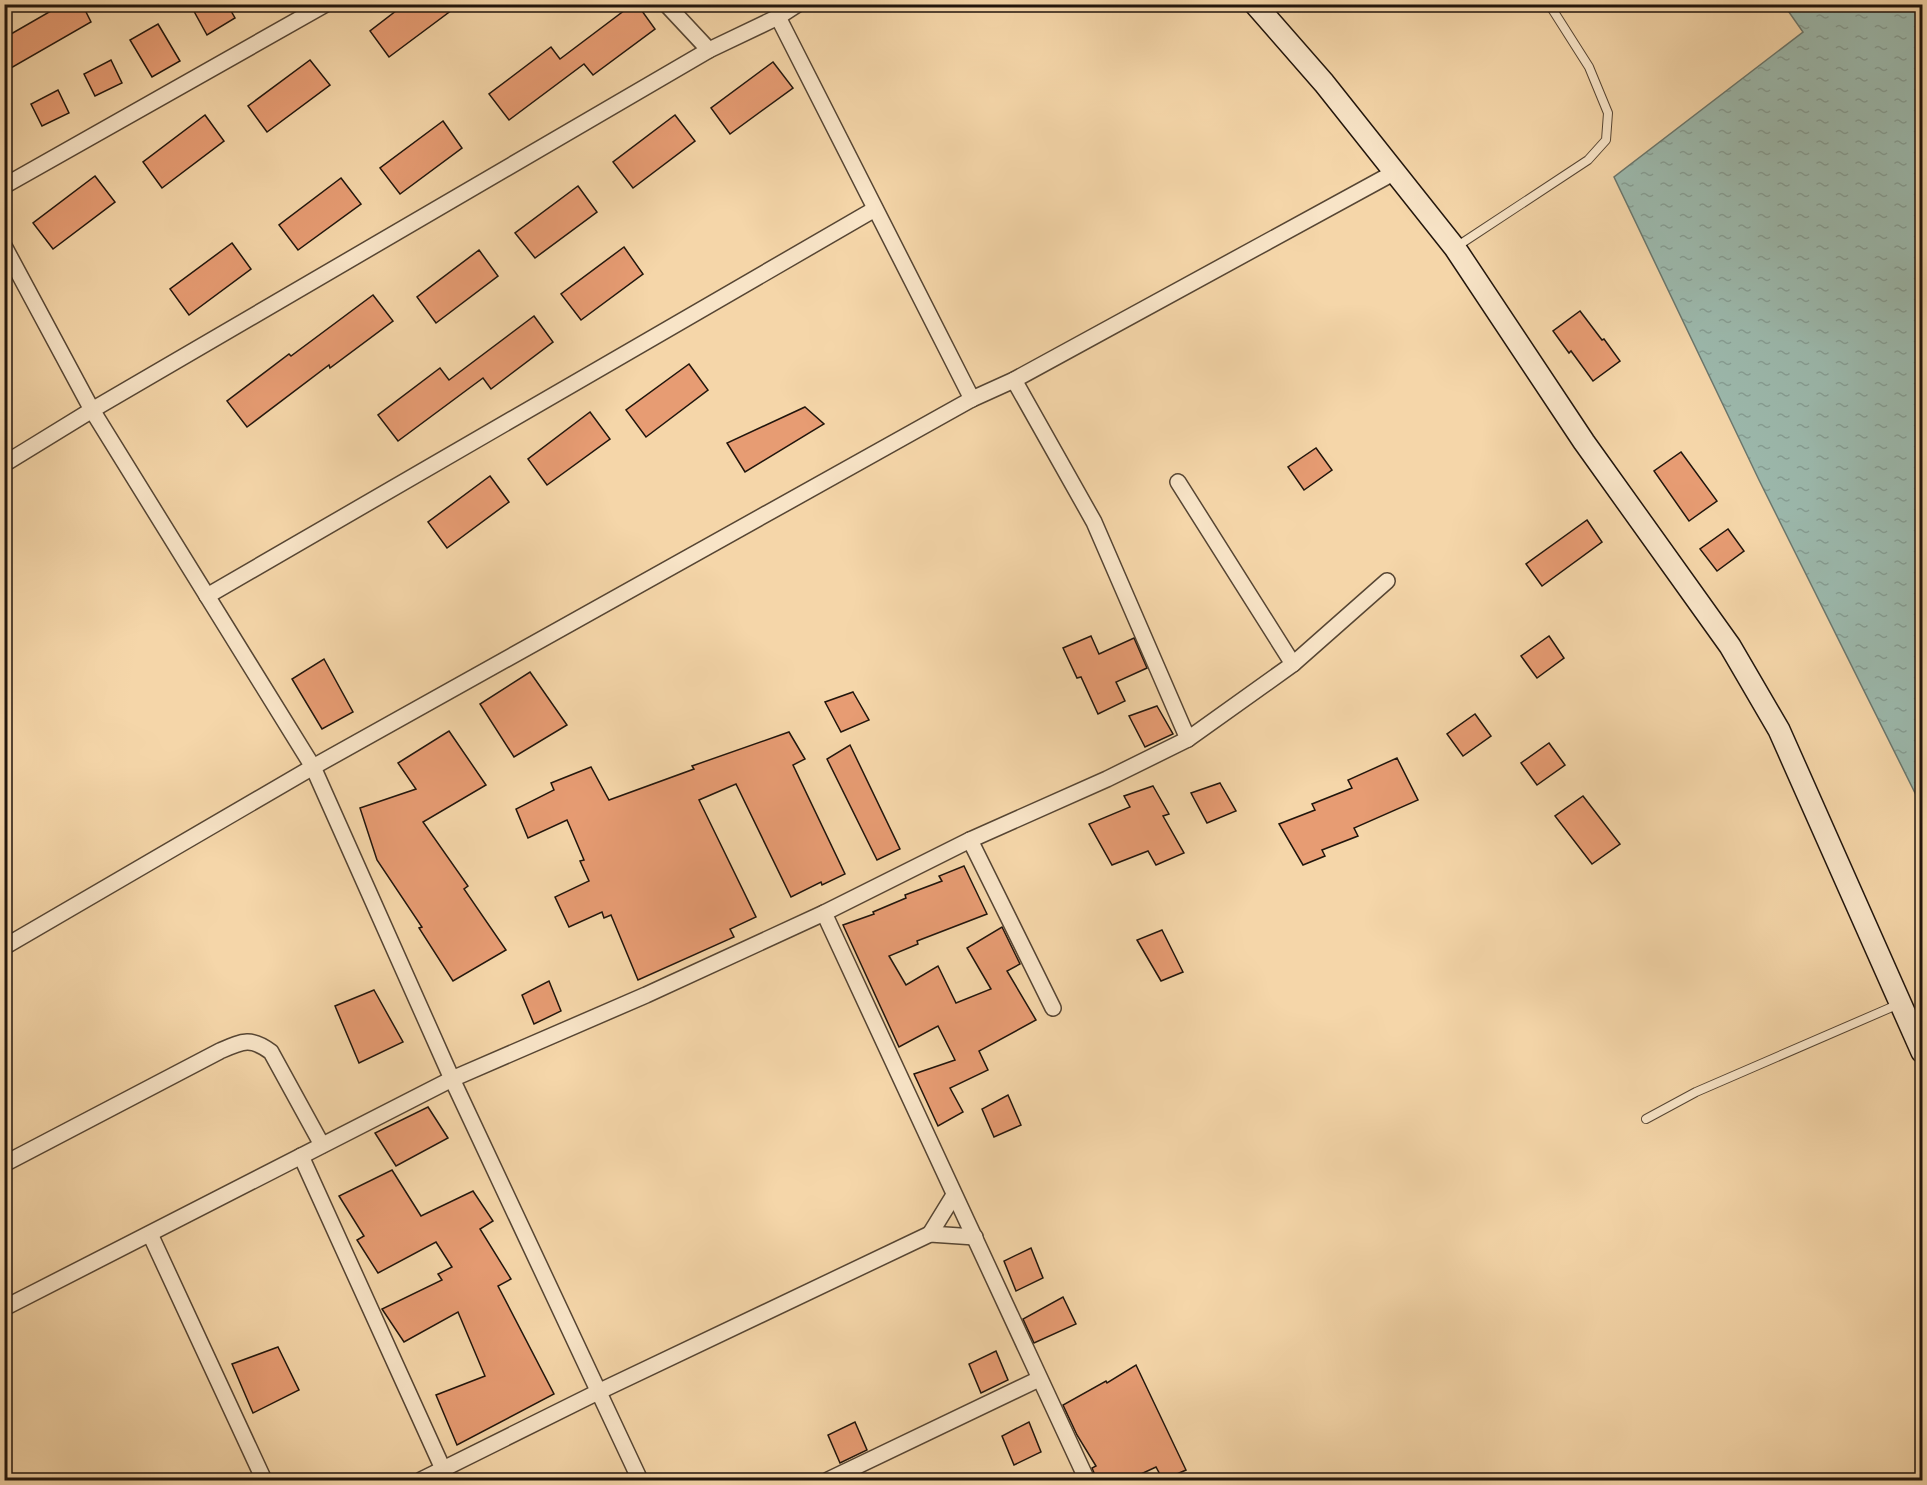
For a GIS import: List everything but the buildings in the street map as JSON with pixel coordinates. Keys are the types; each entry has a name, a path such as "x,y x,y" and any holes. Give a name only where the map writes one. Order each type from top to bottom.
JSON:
{"main road":[{"path":"1255,4 1324,83 1455,248 1584,442 1730,646 1779,730 1923,1052"}],"street":[{"path":"4,186 326,4"},
{"path":"666,4 709,50"},
{"path":"4,464 92,410 709,50 778,17 798,4"},
{"path":"778,17 972,399"},
{"path":"4,947 313,767 972,399 1014,380 1395,172"},
{"path":"207,596 875,209"},
{"path":"4,246 92,410 313,767 452,1079 640,1480"},
{"path":"1014,380 1094,522 1188,739"},
{"path":"1178,482 1293,664"},
{"path":"4,1308 452,1079 646,995 824,914 970,840 1107,779 1188,739 1293,664 1387,580"},
{"path":"970,840 1053,1008"},
{"path":"824,914 1087,1480"},
{"path":"4,1164 220,1051 249,1041 260,1044 271,1052 322,1146"},
{"path":"302,1156 445,1475"},
{"path":"930,1234 954,1195"},
{"path":"150,1234 264,1480"},
{"path":"421,1480 445,1475 598,1392 930,1234 975,1237"},
{"path":"828,1480 1039,1379"}],"lane":[{"path":"1455,248 1588,160 1606,140 1608,112 1589,67 1549,4"},
{"path":"1646,1119 1695,1092 1901,1004"}],"water":[{"path":"1784,5 1922,5 1922,807 1759,480 1614,177 1803,32"}]}
